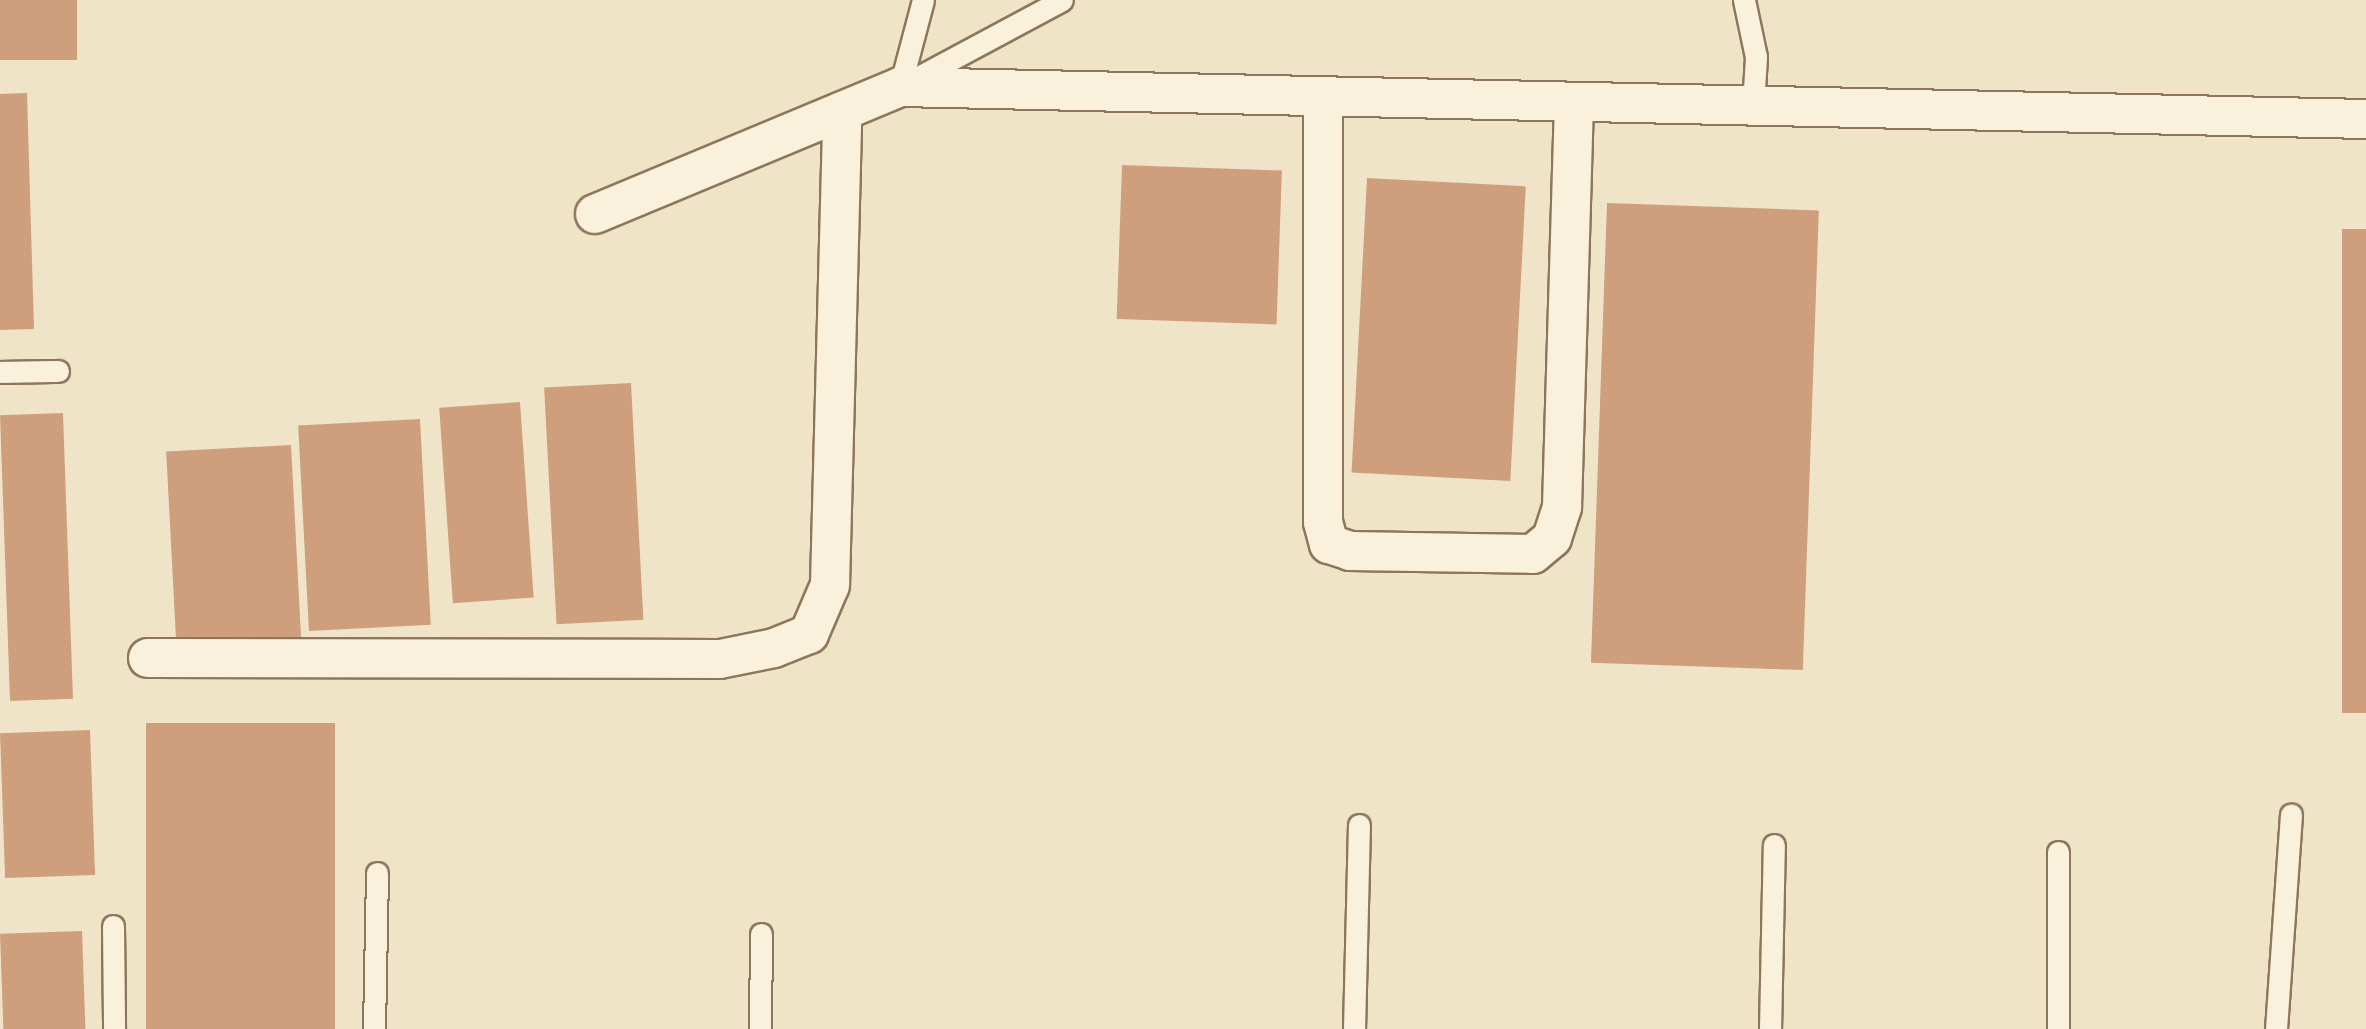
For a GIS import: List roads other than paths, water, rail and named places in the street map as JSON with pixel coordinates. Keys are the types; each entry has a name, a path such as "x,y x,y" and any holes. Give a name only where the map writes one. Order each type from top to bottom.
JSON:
{"street":[{"path":"595,214 900,87 2366,119"},
{"path":"1323,97 1323,523 1329,544 1350,551 1532,554 1552,538 1562,507 1574,102"},
{"path":"148,658 720,659 774,648 809,634 830,585 842,111"}],"lane":[{"path":"900,87 923,0"},
{"path":"900,87 1062,0"},
{"path":"1744,0 1756,57 1753,106"},
{"path":"0,372 58,371"},
{"path":"2276,1029 2291,815"},
{"path":"1354,1029 1359,825"},
{"path":"1770,1029 1774,845"},
{"path":"2057,1029 2058,852"},
{"path":"374,1029 377,873"},
{"path":"113,926 114,1029"},
{"path":"760,1029 761,934"}]}
